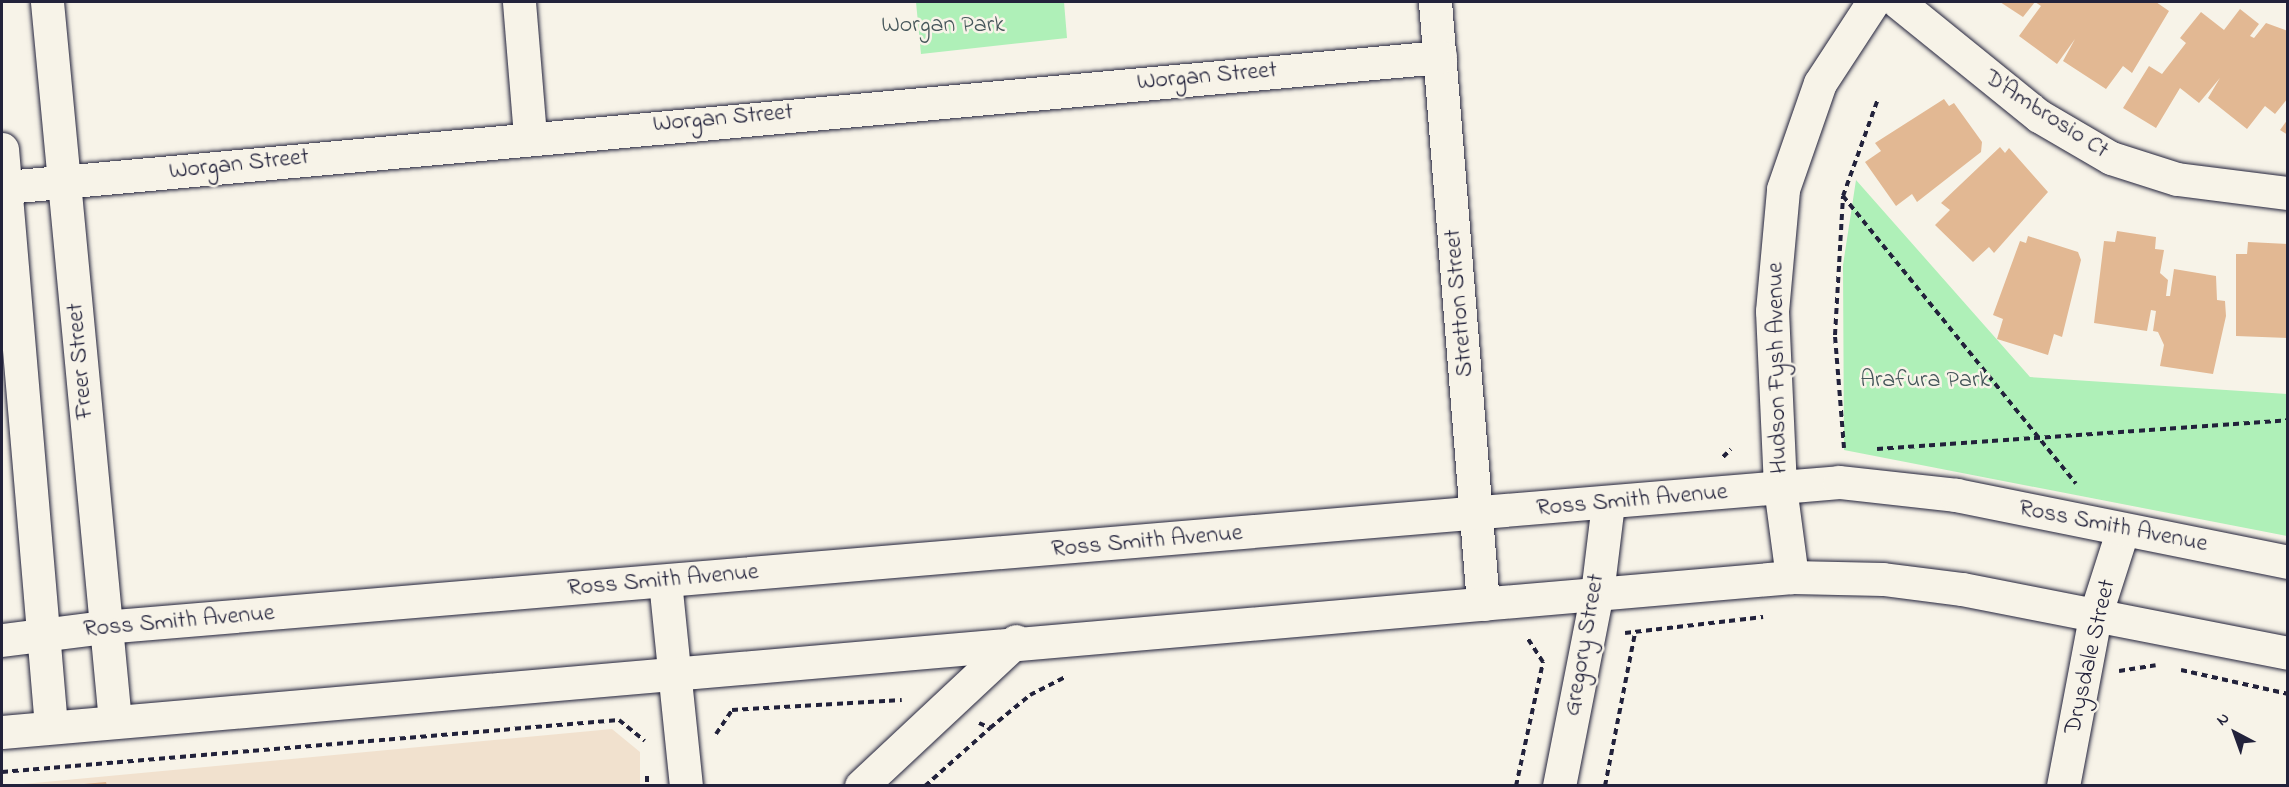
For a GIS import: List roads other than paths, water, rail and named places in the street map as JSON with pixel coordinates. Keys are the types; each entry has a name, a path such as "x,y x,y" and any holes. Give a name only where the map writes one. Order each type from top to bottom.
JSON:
{"street":[{"name":"Freer Street","path":"47,2 66,182 103,627 115,721"},
{"path":"519,2 530,136"},
{"name":"Stretton Street","path":"1435,2 1483,604"},
{"name":"Hudson Fysh Avenue","path":"1792,577 1780,487 1772,311 1783,189 1821,83 1873,2"},
{"name":"D'Ambrosio Ct","path":"1898,2 2039,116 2111,158 2177,179 2288,193"},
{"name":"Worgan Street","path":"6,187 530,136 1440,57"},
{"path":"2,149 51,728"},
{"name":"Ross Smith Avenue","path":"2,640 103,627 1477,515 1839,482 1897,487 2288,562"},
{"name":"Gregory Street","path":"1559,786 1597,593 1608,504"},
{"name":"Drysdale Street","path":"2063,786 2095,616 2123,529"},
{"path":"2,732 675,670 1792,577 1883,579 2288,653"},
{"path":"665,581 686,786"},
{"path":"861,786 950,708 1016,641"}],"park label":[{"name":"Worgan Park","path":"943,26"},
{"name":"Arafura Park","path":"1925,381"}]}
